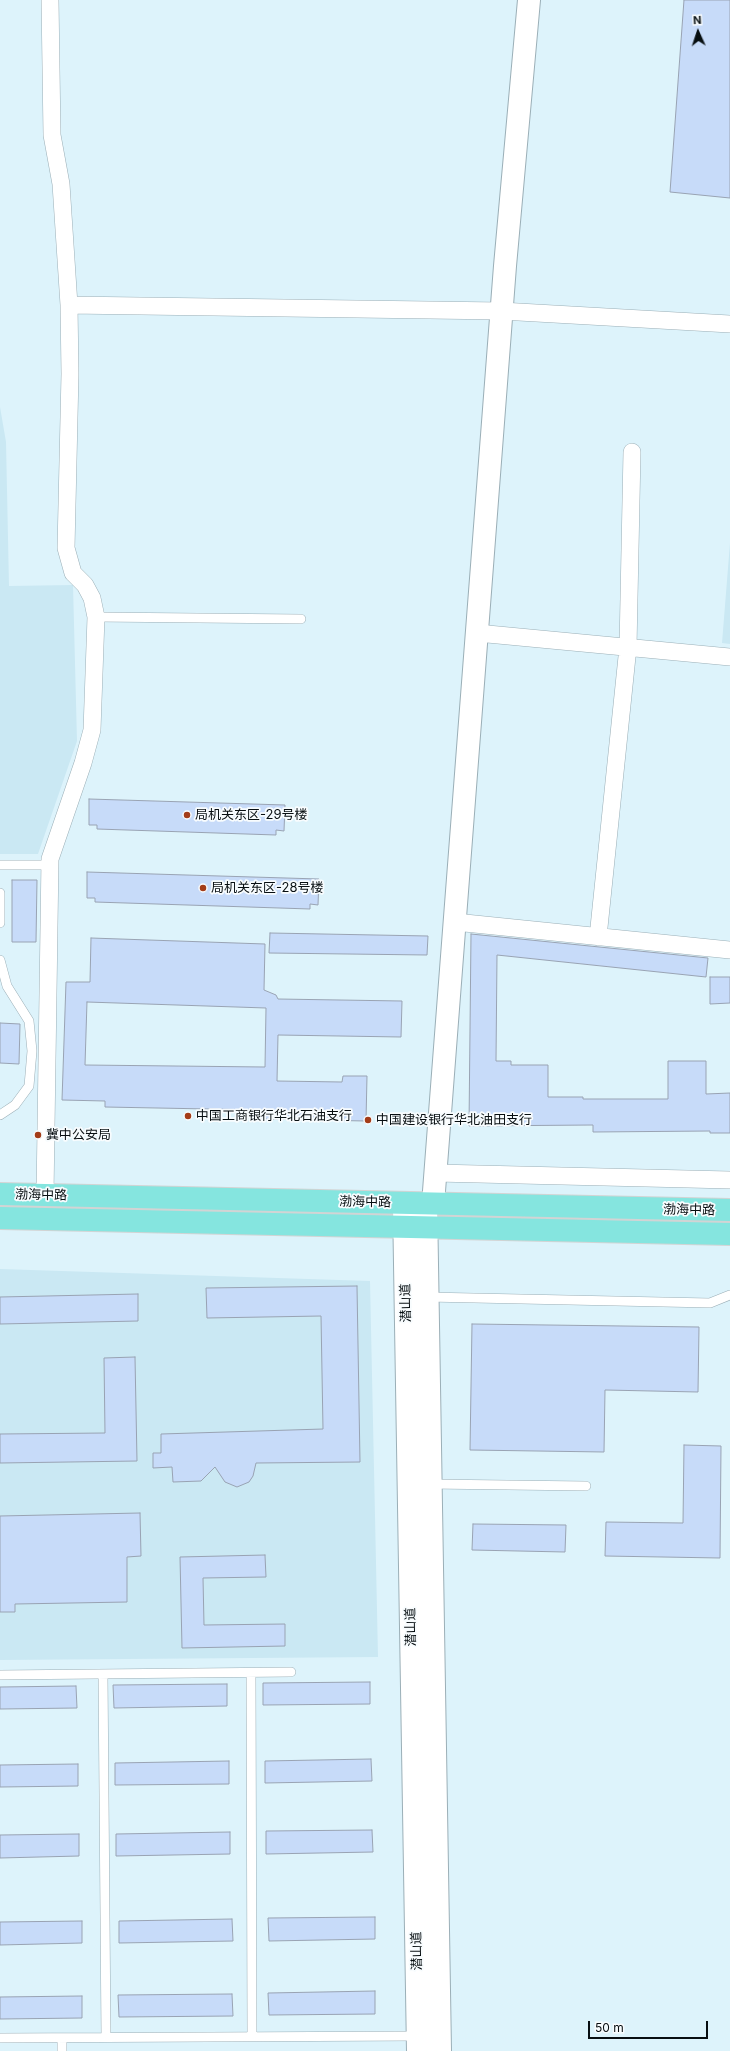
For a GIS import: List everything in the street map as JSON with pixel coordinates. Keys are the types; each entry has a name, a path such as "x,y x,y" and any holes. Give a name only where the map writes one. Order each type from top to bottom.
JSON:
{"main road":[{"path":"421,1204 436,1173 501,311 529,0"},
{"name":"渤海中路","path":"0,1194 730,1210"},
{"name":"潜山道","path":"418,2043 405,1228 421,1204"},
{"name":"潜山道","path":"421,1204 426,1228 440,2051"},
{"name":"渤海中路","path":"0,1218 730,1234"}],"street":[{"path":"45,1195 50,859 84,763 92,730 96,617 92,598 85,585 73,573 66,548 70,374 69,305 61,184 52,135 50,0"},
{"path":"69,305 501,311 730,324"},
{"path":"598,937 628,647 632,452"},
{"path":"477,633 730,657"},
{"path":"455,922 730,950"},
{"path":"436,1173 730,1180"}],"lane":[{"path":"96,617 301,619"},
{"path":"0,865 50,865"},
{"path":"0,893 0,923"},
{"path":"0,960 7,986 29,1021 32,1051 30,1086 15,1105 0,1115"},
{"path":"427,1297 710,1303 730,1295"},
{"path":"430,1484 586,1486"},
{"path":"0,1674 292,1672"},
{"path":"251,1673 252,2037"},
{"path":"103,1674 106,2038"},
{"path":"0,2038 252,2037 418,2043"},
{"path":"62,2038 62,2051"}],"shaded area":[{"path":"0,407 6,442 9,586 73,585 77,741 38,854 0,854"},
{"path":"730,543 730,644 722,643"},
{"path":"0,1269 370,1281 378,1657 0,1660"}],"building":[{"path":"684,0 730,0 730,198 670,192"},
{"name":"局机关东区-29号楼","path":"89,799 285,805 284,831 276,830 276,835 97,829 97,825 89,825"},
{"name":"局机关东区-28号楼","path":"87,872 319,879 318,905 310,904 310,909 95,902 95,898 87,898"},
{"path":"12,880 37,880 36,942 12,942"},
{"path":"270,933 428,936 427,955 269,953"},
{"path":"471,934 708,958 706,977 497,955 496,1061 511,1061 511,1065 548,1065 548,1097 583,1097 583,1099 668,1099 668,1061 706,1061 706,1094 730,1093 730,1133 710,1133 710,1131 593,1132 593,1125 469,1126"},
{"path":"91,938 265,944 264,990 276,995 278,999 402,1001 401,1037 278,1035 277,1081 342,1082 343,1076 367,1076 366,1121 261,1119 261,1110 105,1107 105,1101 62,1100 66,982 90,982","holes":["87,1002 266,1008 265,1067 85,1065"]},
{"path":"710,977 730,977 730,1003 710,1004"},
{"path":"0,1023 20,1024 19,1064 0,1063"},
{"path":"357,1286 360,1462 256,1463 253,1476 249,1482 237,1487 225,1482 215,1467 201,1481 173,1482 172,1467 153,1468 153,1453 161,1453 161,1434 323,1429 321,1316 207,1318 206,1288"},
{"path":"138,1294 138,1321 0,1324 0,1297"},
{"path":"472,1324 699,1327 698,1392 605,1390 604,1452 470,1450"},
{"path":"135,1357 137,1461 0,1463 0,1434 105,1433 104,1358"},
{"path":"684,1445 721,1446 720,1558 605,1556 606,1522 683,1523"},
{"path":"140,1513 141,1556 127,1557 127,1602 15,1604 15,1612 0,1612 0,1516"},
{"path":"473,1524 566,1525 565,1552 472,1550"},
{"path":"265,1555 266,1577 203,1578 204,1625 285,1624 285,1646 182,1648 180,1557"},
{"path":"370,1682 370,1704 263,1705 263,1683"},
{"path":"227,1684 227,1706 114,1708 113,1685"},
{"path":"76,1686 77,1708 0,1709 0,1687"},
{"path":"371,1759 372,1781 265,1783 265,1761"},
{"path":"229,1761 229,1784 115,1785 115,1763"},
{"path":"78,1764 78,1786 0,1787 0,1765"},
{"path":"372,1830 373,1852 266,1854 266,1831"},
{"path":"230,1832 230,1854 116,1856 116,1834"},
{"path":"79,1834 79,1856 0,1858 0,1835"},
{"path":"375,1917 375,1939 269,1941 268,1918"},
{"path":"232,1919 233,1941 119,1943 119,1921"},
{"path":"82,1921 82,1943 0,1945 0,1922"},
{"path":"375,1991 375,2014 269,2015 268,1993"},
{"path":"232,1994 233,2016 119,2017 118,1995"},
{"path":"82,1996 82,2018 0,2019 0,1997"}],"place":[{"name":"局机关东区-29号楼","path":"187,815"},
{"name":"局机关东区-28号楼","path":"203,888"},
{"name":"中国工商银行华北石油支行","path":"188,1116"},
{"name":"中国建设银行华北油田支行","path":"368,1120"},
{"name":"冀中公安局","path":"38,1135"}]}
